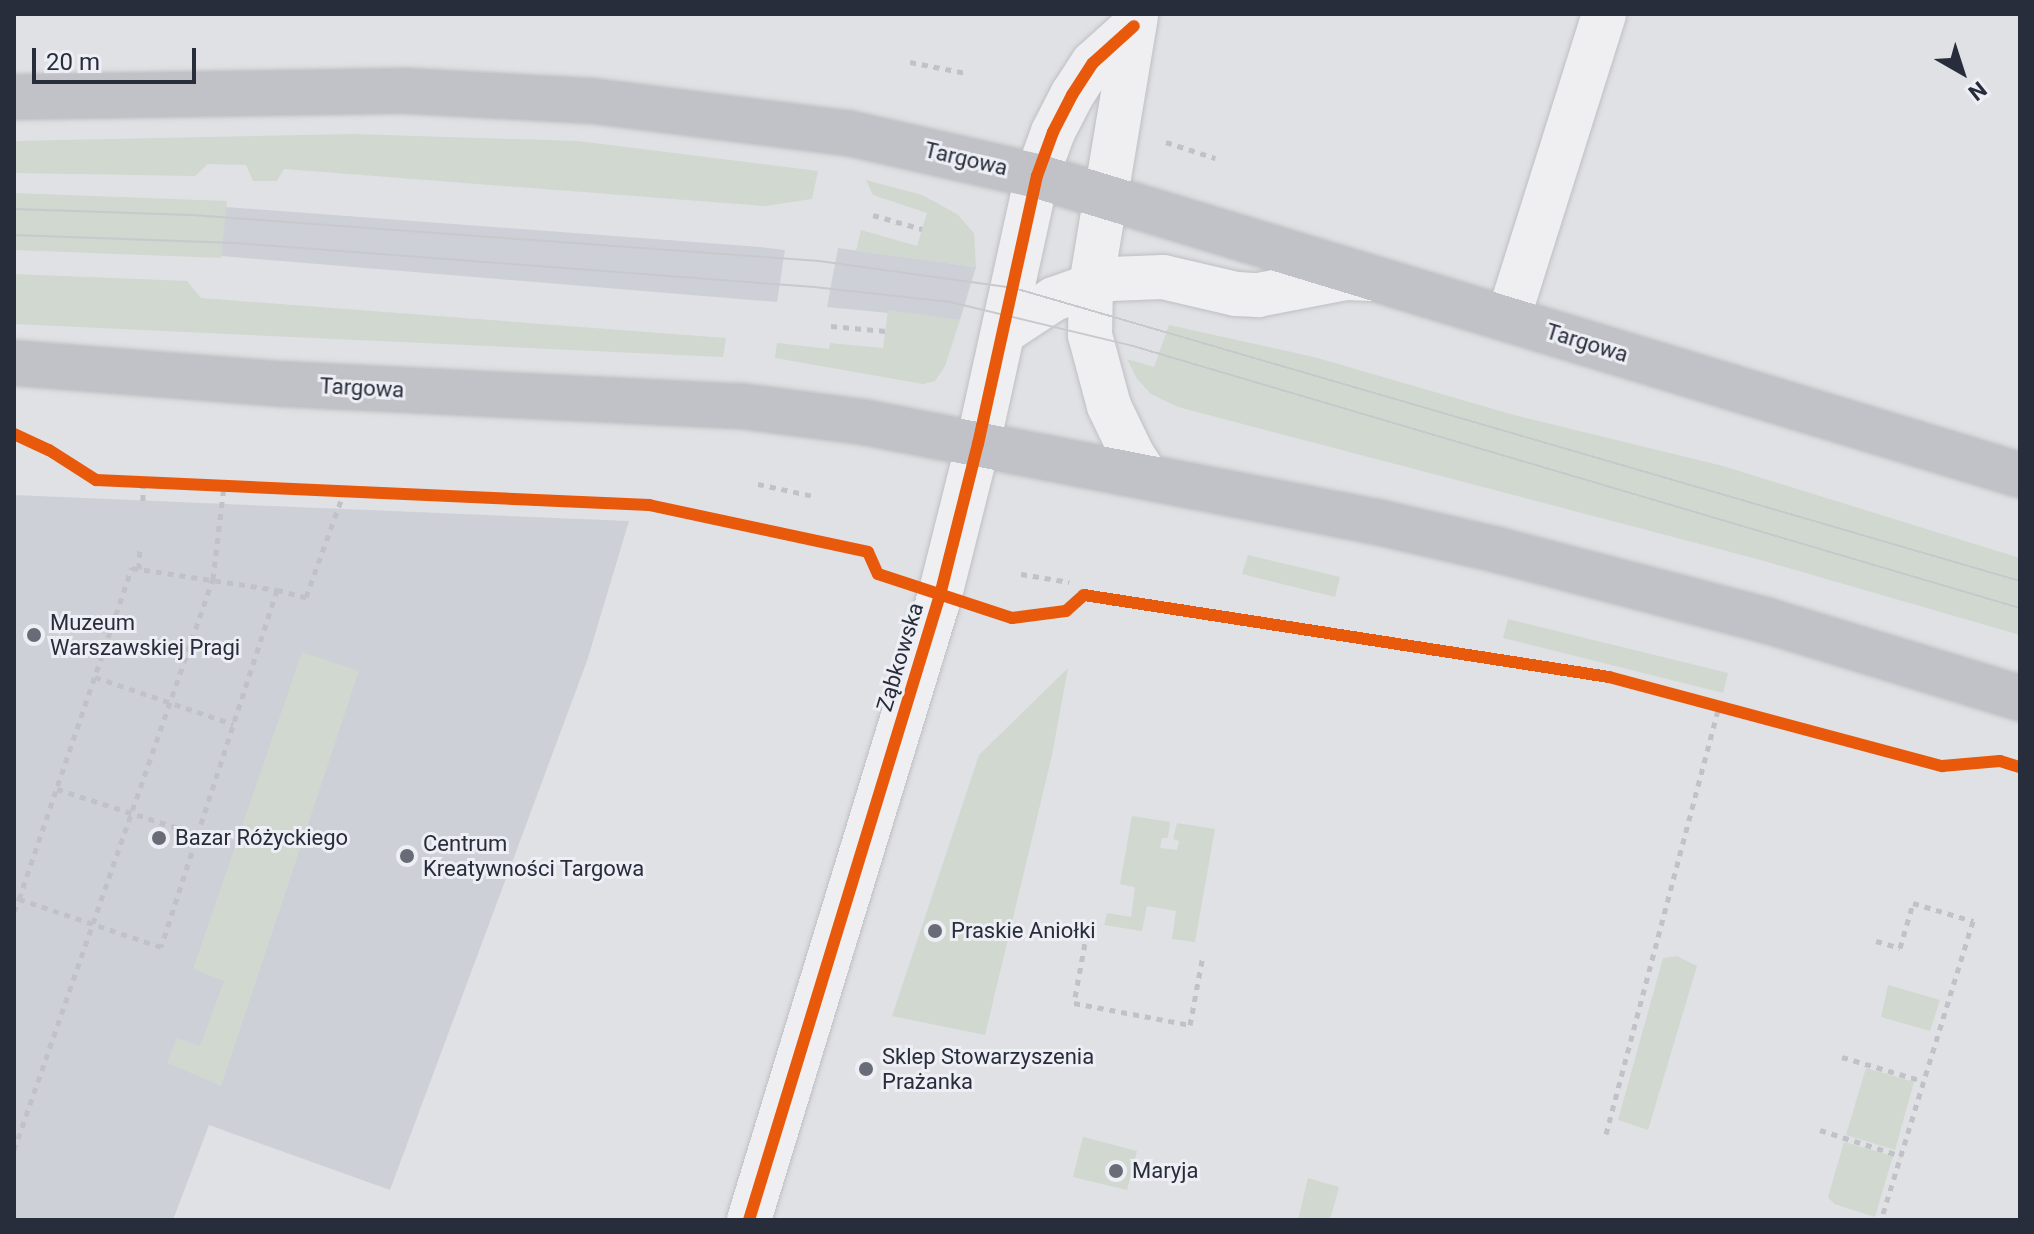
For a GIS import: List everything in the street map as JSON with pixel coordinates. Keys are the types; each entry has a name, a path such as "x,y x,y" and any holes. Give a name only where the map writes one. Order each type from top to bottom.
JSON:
{"main road":[{"name":"Targowa","path":"14,97 408,91 593,101 848,133 1037,176 2020,475"},
{"name":"Targowa","path":"14,363 283,384 740,406 863,422 1377,522 1513,554 1768,621 2020,698"}],"street":[{"path":"1508,319 1604,14"},
{"path":"1135,20 1091,284 1090,335 1100,381 1119,429 1147,477"},
{"name":"Ząbkowska","path":"749,1220 940,595 1004,332 1037,176 1053,132 1072,95 1093,63 1135,20"},
{"path":"1004,332 1054,299 1091,284 1130,276 1163,277 1236,294 1258,295 1346,278 1379,280"}],"path":[{"path":"910,62 966,73"},
{"path":"1161,140 1215,158"},
{"path":"873,215 922,229"},
{"path":"831,326 886,331"},
{"path":"143,482 143,501"},
{"path":"758,484 813,496"},
{"path":"14,1150 95,925 213,579 224,486"},
{"path":"15,908 132,568 213,579 306,597 344,492"},
{"path":"139,569 140,546"},
{"path":"1021,574 1069,582"},
{"path":"19,899 161,947 277,590"},
{"path":"95,677 233,724"},
{"path":"1606,1134 1719,707"},
{"path":"57,789 196,834"},
{"path":"1876,941 1900,948 1913,903 1973,921 1881,1220"},
{"path":"1093,933 1087,932 1074,1003 1190,1025 1203,955"},
{"path":"1842,1057 1923,1081"},
{"path":"1820,1130 1901,1156"}],"shaded area":[{"path":"354,134 578,141 818,171 812,199 765,206 284,169 277,181 253,181 246,165 208,164 195,176 14,173 14,141"},
{"path":"866,180 922,195 957,214 974,233 976,267 856,251 861,230 917,246 927,213 873,195"},
{"path":"14,193 227,201 221,258 14,250"},
{"path":"226,207 785,250 777,302 221,256"},
{"path":"838,248 976,267 960,320 827,307"},
{"path":"14,274 187,281 201,298 726,338 723,357 14,324"},
{"path":"888,310 960,320 945,366 935,381 923,384 775,358 777,343 829,349 830,343 883,348"},
{"path":"1169,325 1314,357 1514,415 1723,466 2020,558 2020,635 1757,559 1178,407 1151,394 1137,379 1127,359 1154,367"},
{"path":"14,495 629,521 587,661 390,1190 209,1125 173,1220 14,1220"},
{"path":"1248,555 1340,577 1335,597 1242,574"},
{"path":"1508,619 1728,673 1723,693 1503,638"},
{"path":"302,652 359,671 221,1086 167,1063 177,1038 200,1046 224,981 193,969"},
{"path":"1068,668 1052,755 985,1035 892,1016 979,755"},
{"path":"1132,816 1170,822 1168,838 1162,838 1160,848 1177,850 1179,841 1173,839 1177,823 1215,829 1195,942 1172,939 1176,911 1147,906 1142,931 1104,925 1107,913 1131,917 1135,887 1120,884"},
{"path":"1677,956 1697,966 1648,1130 1618,1120 1663,958"},
{"path":"1888,985 1940,1000 1930,1031 1881,1017"},
{"path":"1866,1068 1914,1082 1895,1150 1846,1135"},
{"path":"1083,1137 1137,1151 1127,1190 1073,1177"},
{"path":"1844,1142 1893,1156 1875,1217 1834,1204 1828,1197"},
{"path":"1308,1178 1339,1187 1330,1220 1298,1220"}],"tram line":[{"path":"14,209 192,215 819,261 1014,288 2020,581"},
{"path":"14,235 235,243 814,287 950,302 1133,346 2020,608"}],"cycle path":[{"path":"749,1220 940,595 978,444 1037,176 1053,132 1072,95 1093,63 1134,26"},
{"path":"14,434 49,450 96,480 649,505 868,552 878,574 1012,618 1066,611 1084,595 1609,677 1942,766 2000,761 2020,767"}],"place":[{"name":"Muzeum Warszawskiej Pragi","path":"34,635"},
{"name":"Bazar Różyckiego","path":"159,838"},
{"name":"Centrum Kreatywności Targowa","path":"407,856"},
{"name":"Praskie Aniołki","path":"935,931"},
{"name":"Sklep Stowarzyszenia Prażanka","path":"866,1069"},
{"name":"Maryja","path":"1116,1171"}]}
